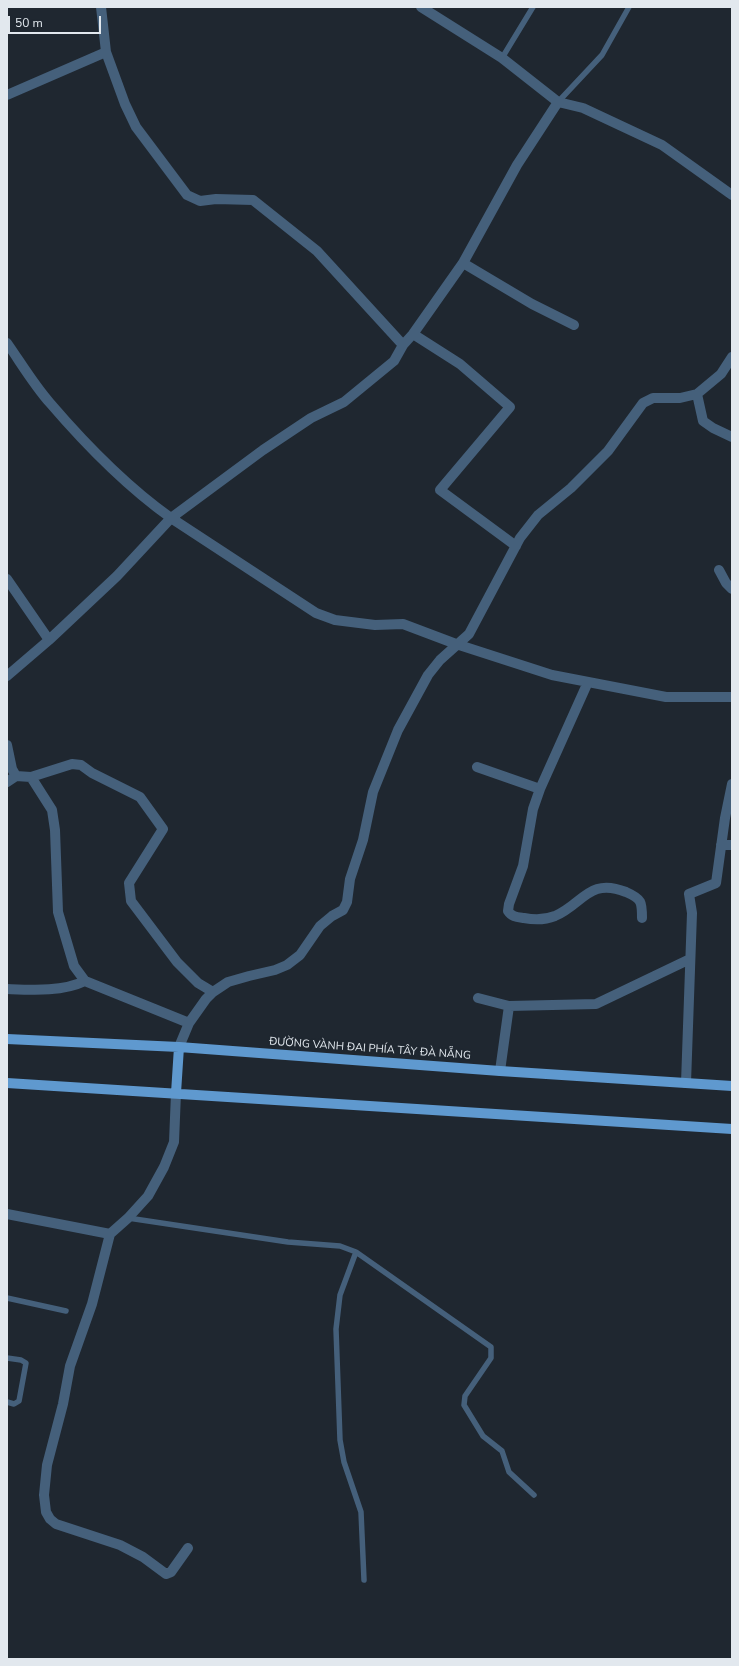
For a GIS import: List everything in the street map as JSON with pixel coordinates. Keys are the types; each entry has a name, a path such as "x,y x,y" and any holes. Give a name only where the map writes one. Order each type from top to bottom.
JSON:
{"main road":[{"name":"ĐƯỜNG VÀNH ĐAI PHÍA TÂY ĐÀ NẴNG","path":"7,1039 179,1047 500,1071 732,1086"},
{"path":"176,1092 179,1047"},
{"path":"7,1083 176,1092 732,1129"}],"street":[{"path":"101,7 106,52 125,104 136,127 187,196 200,201 216,199 253,200 317,251 403,345"},
{"path":"421,7 502,58 558,102 583,108 662,145 732,195"},
{"path":"7,95 106,52"},
{"path":"7,676 49,640 117,576 171,518 263,450 311,418 344,402 394,361 403,345 413,334 463,263 517,165 558,102"},
{"path":"463,263 532,304 574,325"},
{"path":"413,334 460,364 510,407 440,490 516,546"},
{"path":"7,343 49,402 122,479 152,505 316,613 335,620 375,625 404,624 456,644 552,675 666,697 732,697"},
{"path":"179,1047 189,1023 206,999 213,992 228,982 275,970 287,965 300,956 320,926 342,910 346,902 350,878 363,840 373,792 398,730 428,675 456,644 469,634 520,538 538,515 571,488 608,451 643,402 653,398 680,398 697,394 721,374 732,357"},
{"path":"697,394 703,421 713,428 732,437"},
{"path":"719,570 726,583 732,589"},
{"path":"7,579 49,640"},
{"path":"588,682 540,789 530,824 523,866 509,904 508,911 515,917 535,920 545,919 555,916 595,889 612,888 637,897 642,904 642,918"},
{"path":"7,745 12,769 16,776"},
{"path":"7,782 16,776 31,777 72,764 81,765 140,797 163,829 128,883 130,901 177,962 198,984 213,992"},
{"path":"476,767 540,789"},
{"path":"31,777 52,810 55,830 58,912 74,966 84,981 189,1023"},
{"path":"686,1083 692,913 689,894 716,883 732,784"},
{"path":"721,845 732,845"},
{"path":"478,998 509,1006 596,1004 690,959"},
{"path":"7,989 31,990 75,986 84,981"},
{"path":"500,1071 509,1006"},
{"path":"176,1092 174,1142 164,1167 148,1196 128,1218 110,1234 92,1304 70,1366 63,1404 47,1465 44,1495 46,1512 56,1524 120,1545 143,1557 166,1574 171,1572 188,1548"},
{"path":"7,1214 110,1234"}],"lane":[{"path":"502,58 533,7"},
{"path":"558,102 602,55 629,7"},
{"path":"128,1218 288,1242 340,1246 356,1252 491,1347 491,1358 465,1396 464,1405 483,1436 502,1451 509,1472 534,1495"},
{"path":"356,1252 340,1295 336,1329 340,1440 344,1462 361,1512 364,1580"},
{"path":"7,1298 66,1311"},
{"path":"7,1358 21,1360 26,1363 19,1401 14,1404 7,1402"}]}
